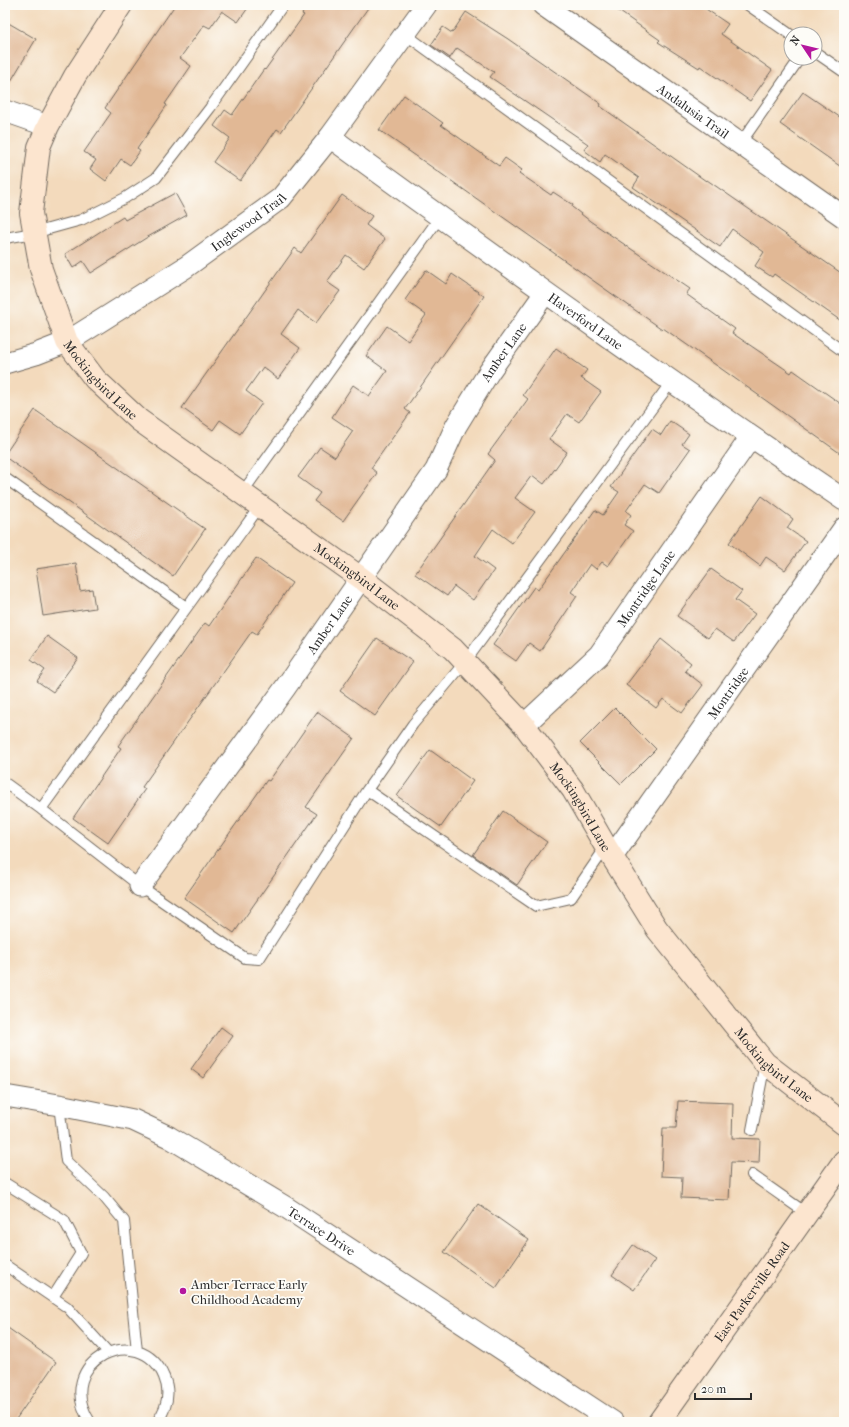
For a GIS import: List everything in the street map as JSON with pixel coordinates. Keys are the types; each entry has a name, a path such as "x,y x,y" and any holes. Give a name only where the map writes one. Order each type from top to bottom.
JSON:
{"street":[{"name":"Mockingbird Lane","path":"121,5 75,76 48,126 39,147 31,213 41,269 67,342 95,379 139,420 361,578 453,649 524,725 573,790 609,852 657,929 765,1063 844,1124"},
{"name":"Inglewood Trail","path":"5,363 36,354 67,342 186,267 282,198 330,137 426,5"},
{"name":"Andalusia Trail","path":"543,5 844,217"},
{"path":"5,111 48,126"},
{"name":"Haverford Lane","path":"330,137 545,293 844,500"},
{"name":"Amber Lane","path":"140,886 285,688 436,470 456,426 488,372 545,293"},
{"name":"Montridge Lane","path":"524,725 599,656 751,437"},
{"name":"Montridge","path":"609,852 844,528"},
{"name":"Terrace Drive","path":"5,1096 133,1120 169,1137 287,1208 613,1422"},
{"name":"East Parkerville Road","path":"658,1422 844,1161"}],"lane":[{"path":"5,238 81,220 125,198 156,178 210,108 283,5"},
{"path":"748,5 783,29"},
{"path":"405,34 844,352"},
{"path":"823,58 844,72"},
{"path":"740,144 794,66"},
{"path":"242,493 440,217"},
{"path":"5,783 140,886 245,958 259,959 367,790 413,724 465,662 672,381"},
{"path":"5,478 186,607"},
{"path":"41,809 260,506"},
{"path":"367,790 536,906 571,898 609,852"},
{"path":"752,1130 765,1063"},
{"path":"59,1105 66,1161 104,1197 124,1221 137,1351"},
{"path":"752,1175 806,1214"},
{"path":"5,1183 64,1220 81,1253 53,1297"},
{"path":"5,1265 67,1307 108,1352"},
{"path":"90,1422 83,1411 80,1397 81,1383 86,1370 96,1359 108,1352 122,1349 137,1351 151,1358 161,1369 167,1383 168,1398 164,1413 157,1422"}],"building":[{"path":"175,5 250,5 238,22 222,11 210,28 204,25 180,58 191,66 137,149 140,151 130,165 121,159 106,181 90,169 96,160 84,152 111,113 105,108"},
{"path":"309,5 370,5 281,132 277,129 240,181 213,162 230,138 214,126 225,110 232,115 304,15 302,14"},
{"path":"610,5 700,5 728,24 721,34 772,70 750,101 700,66 699,68 658,42 660,40"},
{"path":"466,12 508,39 601,104 600,106 706,181 707,180 844,275 844,323 774,274 772,277 755,266 764,252 732,229 720,247 633,187 639,178 605,154 600,162 584,150 588,144 490,77 494,72 457,48 450,58 431,45 443,27 452,33"},
{"path":"5,21 36,39 5,91"},
{"path":"803,92 844,120 844,169 780,124"},
{"path":"404,95 443,123 441,125 499,166 505,158 522,170 519,173 551,195 553,192 573,205 572,207 590,221 690,289 686,294 735,329 732,333 791,373 793,370 844,406 844,456 379,130"},
{"path":"175,193 187,215 146,238 91,273 83,261 73,268 65,254 123,217 125,220"},
{"path":"342,195 372,216 366,225 385,239 364,268 346,255 327,282 340,291 316,323 298,310 281,334 300,348 278,379 263,367 246,391 262,403 240,434 220,420 213,430 182,408 295,248 301,253"},
{"path":"426,270 446,284 452,274 484,296 405,409 410,413 371,468 377,473 343,521 314,501 320,493 298,477 320,447 335,457 353,431 332,417 353,385 369,396 387,371 366,356 387,326 408,341 426,315 405,300"},
{"path":"556,348 587,370 581,378 601,392 579,422 567,414 549,439 567,452 544,484 532,475 515,498 535,512 512,543 493,529 475,556 494,570 473,600 454,586 447,596 415,574 495,460 488,454 528,399 523,395"},
{"path":"35,410 205,529 173,576 5,457 5,454"},
{"path":"670,421 689,434 682,444 690,449 659,493 645,484 626,511 631,515 624,525 633,531 608,566 602,562 596,569 590,564 571,592 577,596 540,651 529,643 516,661 493,645 534,587 538,590 595,510 603,515 619,492 611,487 652,429 661,435"},
{"path":"762,496 793,519 787,528 806,541 785,570 766,557 760,566 729,543"},
{"path":"256,558 292,583 257,634 252,631 142,787 145,789 108,843 73,818 121,748 118,746 205,623 209,626"},
{"path":"76,563 80,591 92,589 95,608 43,616 36,569"},
{"path":"711,569 742,591 735,600 755,614 734,642 715,629 708,638 677,616"},
{"path":"47,636 78,658 53,692 37,681 45,670 31,660"},
{"path":"377,638 413,662 375,716 340,691"},
{"path":"661,639 691,663 685,671 703,685 682,713 663,699 656,708 626,685"},
{"path":"615,708 656,749 621,784 580,743"},
{"path":"317,712 354,738 306,807 317,814 234,933 184,898"},
{"path":"430,750 473,781 441,827 397,796"},
{"path":"503,811 547,842 517,885 473,855"},
{"path":"221,1027 233,1036 203,1078 191,1069"},
{"path":"678,1101 733,1103 732,1138 760,1139 759,1163 731,1162 729,1200 681,1198 682,1177 661,1176 663,1128 676,1128"},
{"path":"478,1204 529,1240 496,1288 444,1252"},
{"path":"633,1245 655,1260 634,1290 612,1275"},
{"path":"5,1326 56,1362 14,1422 5,1422"}],"place":[{"name":"Amber Terrace Early Childhood Academy","path":"183,1291"}]}
